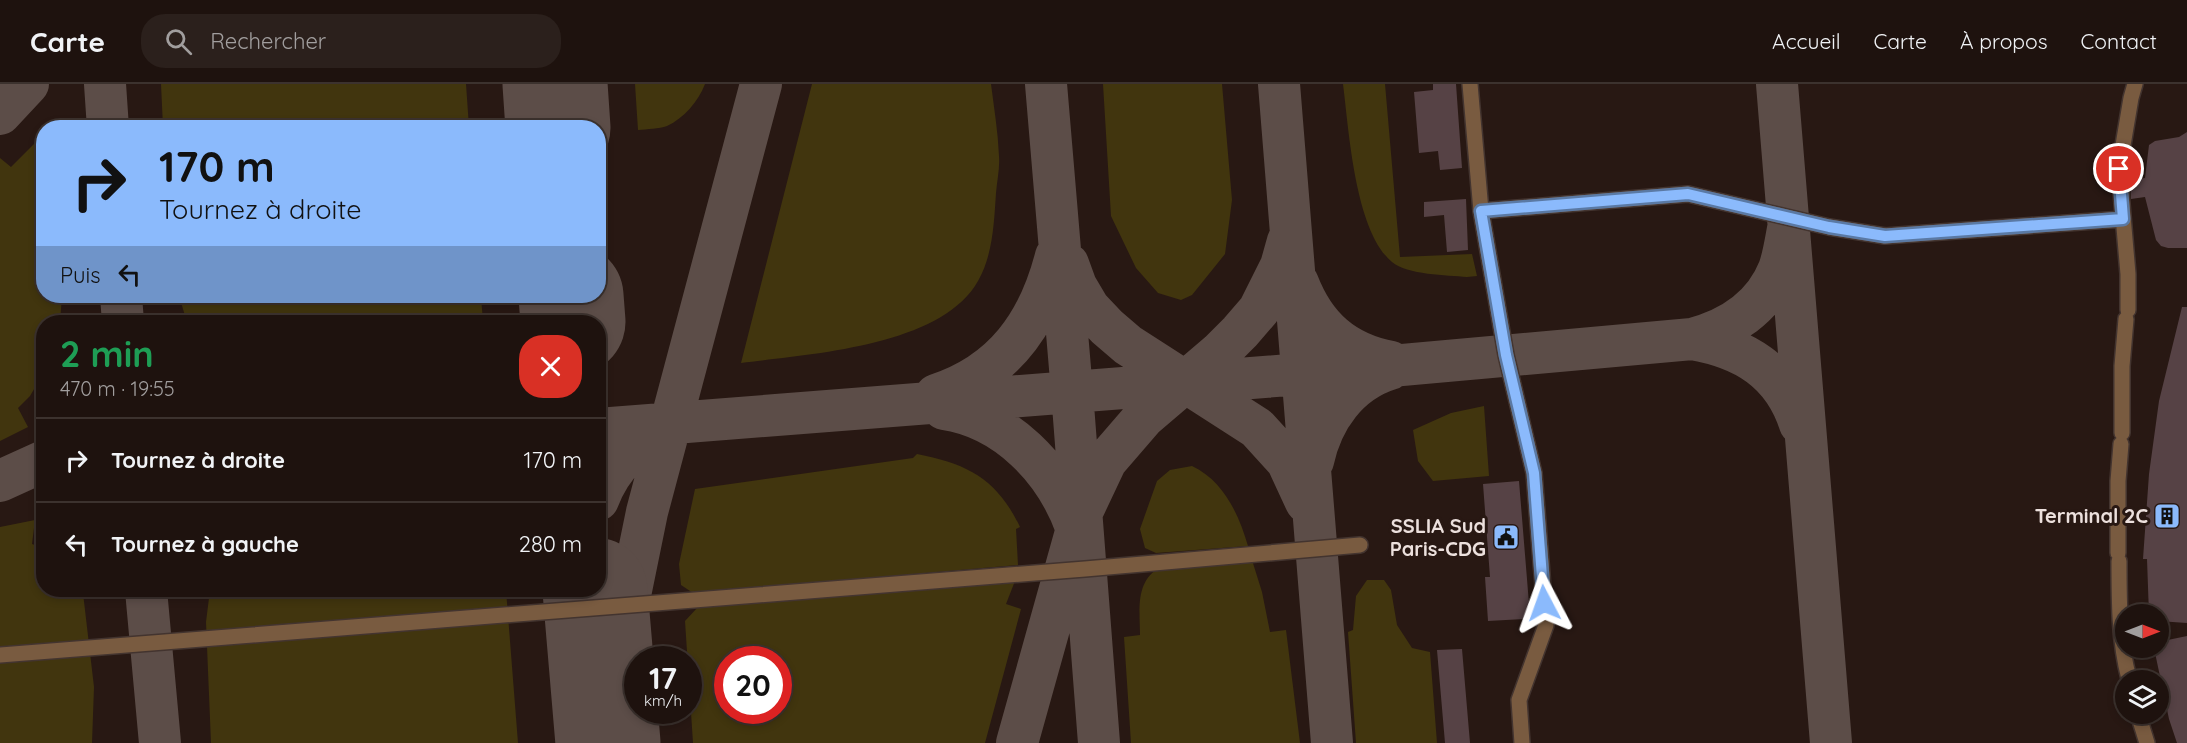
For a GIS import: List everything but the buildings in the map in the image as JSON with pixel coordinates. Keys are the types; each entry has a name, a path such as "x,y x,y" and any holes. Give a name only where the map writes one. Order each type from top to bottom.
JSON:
{"lane":[{"path":"1470,84 1481,211 1506,355 1534,473 1546,625 1519,700 1522,743"},
{"path":"2126,670 2119,602 2118,481 2122,438 2122,366 2128,274 2119,169 2131,98 2136,84"},
{"path":"1481,211 1688,194 1829,227 1885,236 2123,219"},
{"path":"0,655 1360,545"},
{"path":"2141,724 2147,743"}],"shaded area":[{"path":"161,84 466,84 469,120 163,120"},
{"path":"635,84 705,84 694,103 679,119 664,127 638,130"},
{"path":"812,84 991,84 999,161 990,249 978,281 960,303 935,320 904,334 836,351 741,363"},
{"path":"1103,84 1222,84 1232,200 1225,254 1192,295 1181,300 1158,293 1136,268 1111,216"},
{"path":"1343,84 1385,84 1400,257 1472,254 1477,276 1438,275 1407,270 1392,262 1380,247 1370,228 1356,179"},
{"path":"36,142 36,303 61,303 61,315 36,315 36,386 18,408 28,427 0,441 0,158 11,167"},
{"path":"181,303 482,303 482,315 185,315"},
{"path":"1484,406 1489,476 1433,481 1418,461 1413,430 1451,413"},
{"path":"917,454 966,469 991,485 1011,510 1020,527 1016,529 1018,565 693,593 681,585 679,564 695,489 913,458"},
{"path":"1192,466 1213,480 1229,500 1248,546 1156,553 1145,548 1140,529 1157,481 1170,470"},
{"path":"35,520 32,544 36,545 36,597 83,597 94,687 92,743 0,743 0,527"},
{"path":"1252,560 1262,592 1270,632 1286,630 1300,743 1131,743 1124,637 1140,635 1140,599 1145,582 1157,569"},
{"path":"1367,580 1384,580 1391,590 1397,625 1412,648 1430,652 1437,743 1356,743 1348,632 1353,630 1356,596"},
{"path":"1015,581 1006,604 1021,609 985,743 693,743 692,724 702,724 702,646 687,646 685,621 698,607 705,604"},
{"path":"209,597 507,597 518,743 211,743 206,622"}],"taxiway":[{"path":"0,114 28,84"},
{"path":"105,84 107,120"},
{"path":"618,743 628,605 647,512 761,84"},
{"path":"1046,84 1099,743"},
{"path":"1279,84 1332,743"},
{"path":"1777,84 1831,743"},
{"path":"606,428 1302,374 1692,339 1732,322 1755,305 1764,295 1779,269 1789,224"},
{"path":"1017,743 1081,514 1106,461 1144,417 1219,353 1259,310 1281,266 1288,241"},
{"path":"936,395 981,373 1015,342 1040,303 1056,256"},
{"path":"1068,264 1076,286 1089,308 1107,327 1128,345 1257,428 1287,461 1306,502"},
{"path":"1298,283 1313,313 1333,336 1359,352 1391,362"},
{"path":"122,303 122,315"},
{"path":"1692,339 1728,349 1759,365 1783,390 1800,424"},
{"path":"1313,461 1323,431 1339,404 1362,383 1390,369"},
{"path":"944,409 967,414 988,423 1025,450 1055,485 1076,527"},
{"path":"606,483 627,454 648,438 673,427"},
{"path":"0,481 36,465"},
{"path":"147,597 160,743"}],"runway":[{"path":"555,84 557,120"},
{"path":"572,303 572,315"},
{"path":"596,597 608,743"}],"place":[{"name":"Terminal 2C","path":"2167,516"},
{"name":"SSLIA Sud Paris-CDG","path":"1506,537"}],"route":[{"path":"1544,603 1534,473 1506,355 1481,211 1688,194 1829,227 1885,236 2123,219 2119,169"}]}
